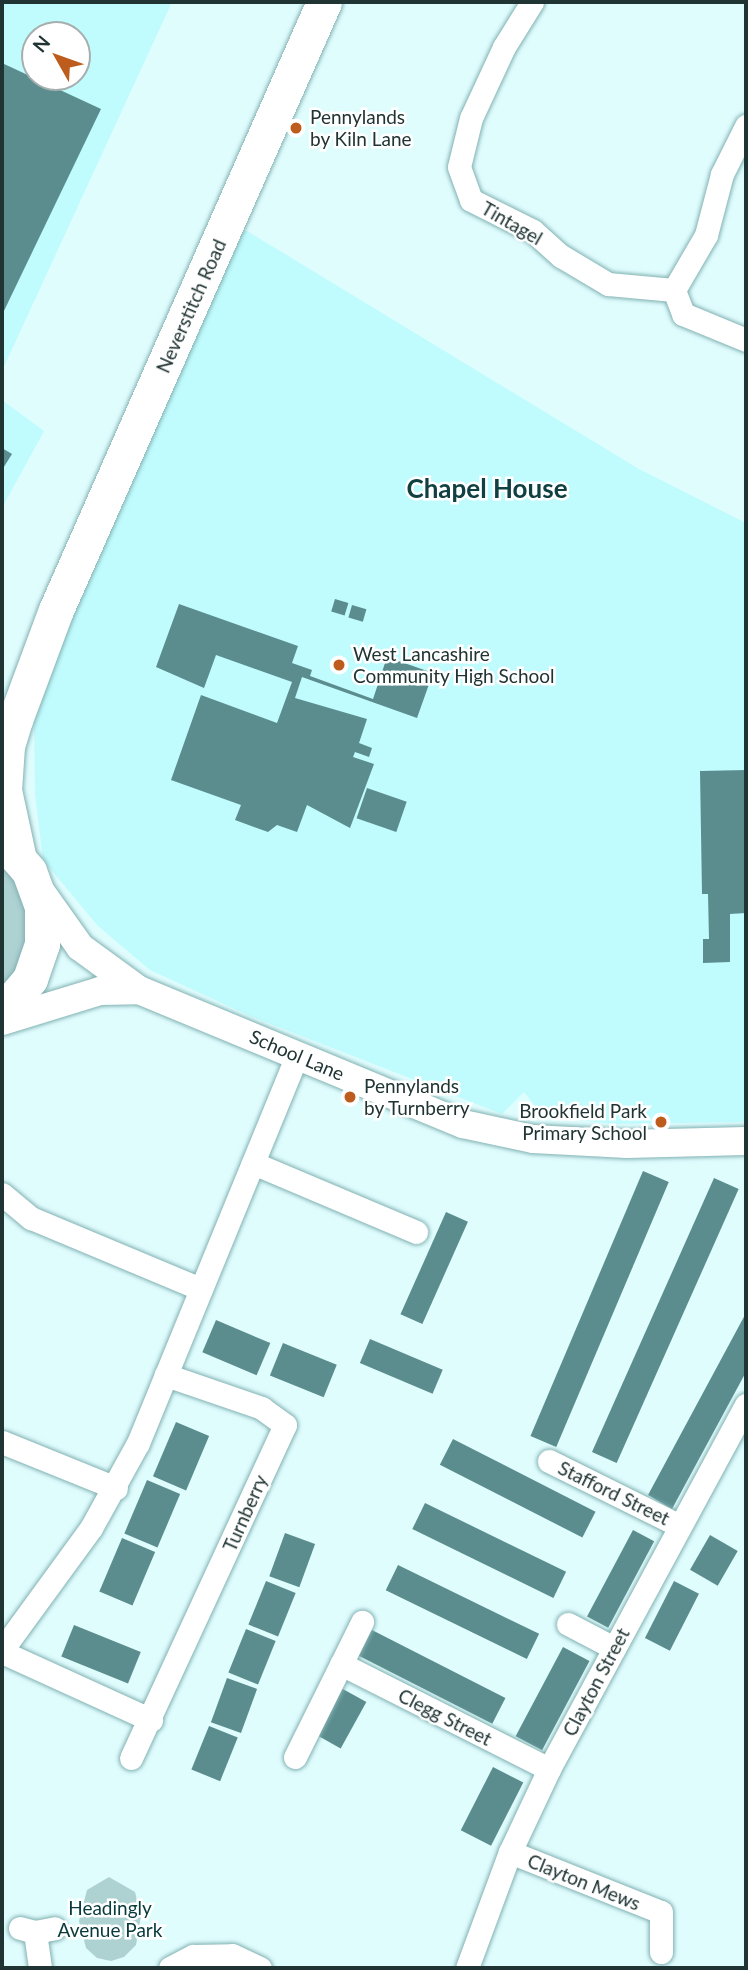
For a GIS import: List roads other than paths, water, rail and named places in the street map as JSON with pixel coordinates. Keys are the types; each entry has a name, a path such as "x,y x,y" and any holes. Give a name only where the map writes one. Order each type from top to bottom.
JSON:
{"main road":[{"name":"Neverstitch Road","path":"2,1013 30,979 42,944 42,906 16,856 4,790 5,758 56,610 324,2"},
{"name":"Neverstitch Road","path":"2,686 56,610"}],"street":[{"name":"Tintagel","path":"533,2 504,47 471,118 459,167 471,200 533,231 561,256 608,284 674,290"},
{"path":"746,126 722,174 706,235 674,290 683,314 746,340"},
{"name":"School Lane","path":"16,856 80,947 139,990 495,1133 627,1144 746,1141"},
{"name":"School Lane","path":"2,1021 100,991 139,990"},
{"path":"152,1720 2,1651 116,1488 166,1375 297,1055"},
{"path":"253,1163 416,1232"},
{"path":"2,1194 31,1218 201,1289"},
{"name":"Turnberry","path":"131,1758 152,1720 285,1424 262,1408 166,1375"},
{"name":"Clayton Street","path":"467,1968 510,1852 549,1769 746,1405"},
{"path":"2,1442 116,1488"},
{"name":"Stafford Street","path":"549,1461 680,1526"},
{"path":"295,1757 362,1622"},
{"path":"568,1623 614,1648"},
{"name":"Clegg Street","path":"341,1664 549,1769"},
{"name":"Clayton Mews","path":"510,1852 661,1912 661,1952"},
{"path":"37,1929 40,1968"},
{"path":"170,1968 193,1956 232,1955 260,1968"}],"place":[{"name":"Pennylands by Kiln Lane","path":"296,128"},
{"name":"West Lancashire Community High School","path":"339,665"},
{"name":"Pennylands by Turnberry","path":"350,1097"},
{"name":"Brookfield Park Primary School","path":"661,1122"}],"district":[{"name":"Chapel House","path":"487,489"}],"park label":[{"name":"Headingly Avenue Park","path":"110,1919"}]}
